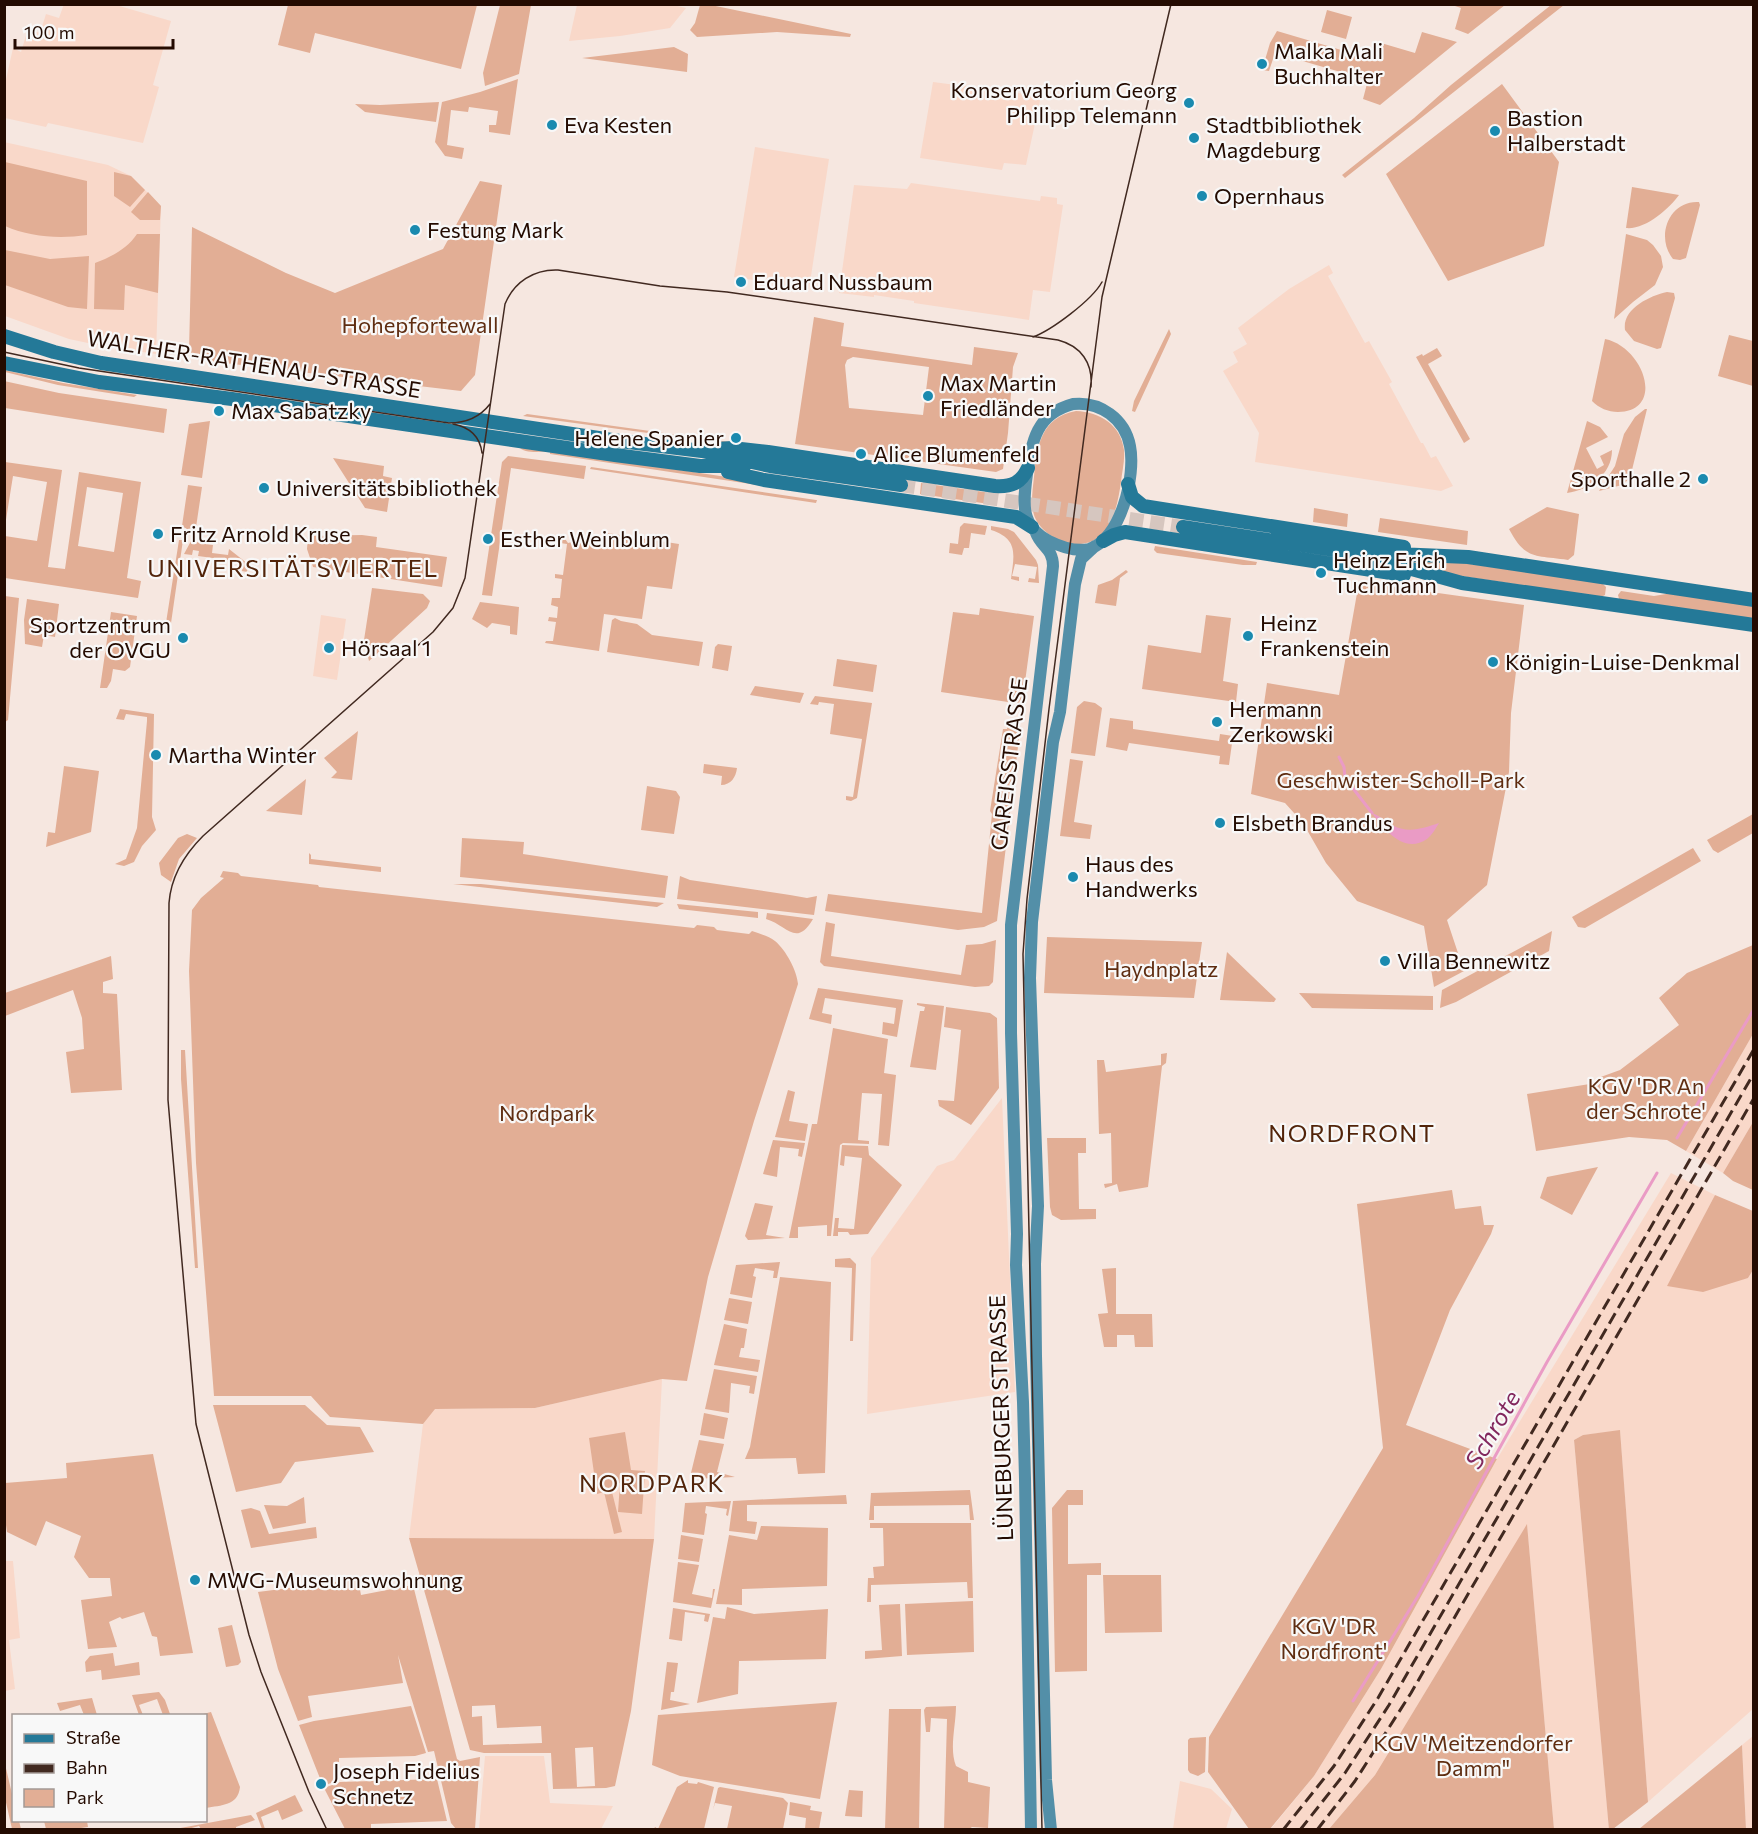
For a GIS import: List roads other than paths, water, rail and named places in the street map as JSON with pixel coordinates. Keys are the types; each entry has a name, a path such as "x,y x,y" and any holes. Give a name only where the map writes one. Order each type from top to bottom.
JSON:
{"main road":[{"name":"WALTHER-RATHENAU-STRASSE","path":"4,336 54,352 101,363 702,451 770,466 901,485"},
{"name":"WALTHER-RATHENAU-STRASSE","path":"4,363 99,382 242,400 700,466 770,466"},
{"path":"1034,530 1024,505 1033,441 1041,424 1057,410 1073,404 1089,404 1106,410 1120,424 1130,443 1131,461 1121,513 1099,544"},
{"path":"478,435 489,431 499,423"},
{"path":"702,451 732,448 768,452 999,486 1018,482 1028,468"},
{"path":"700,466 764,480 1016,517 1066,548 1084,550 1125,532 1754,625"},
{"path":"1128,484 1130,495 1143,506 1754,600"},
{"path":"1183,527 1348,552 1462,583"},
{"name":"GAREISSTRASSE","path":"1011,1005 1011,925 1053,566 1052,555 1034,530"},
{"name":"GAREISSTRASSE","path":"1030,1007 1032,922 1053,742 1060,712 1075,584 1081,559 1099,544"},
{"path":"1348,552 1466,556"},
{"name":"LÜNEBURGER STRASSE","path":"1011,1005 1016,1265 1024,1413 1031,1830"},
{"name":"LÜNEBURGER STRASSE","path":"1030,1007 1038,1206 1035,1264 1036,1356 1046,1780 1051,1830"}],"waterway":[{"path":"1339,757 1344,767 1345,778 1372,813"},
{"name":"Schrote","path":"1677,1138 1754,1009"},
{"name":"Schrote","path":"1353,1701 1418,1596 1547,1362 1657,1173"}],"tunnel":[{"path":"901,485 1183,527"}],"tram line":[{"path":"1042,1830 1023,954 1027,899 1049,709 1102,297 1171,4"},
{"path":"327,1830 309,1792 261,1672 249,1635 196,1424 168,1100 169,903 172,884 180,866 203,836 433,632 453,608 465,578 505,304 514,289 526,278 541,272 558,270 1058,340 1073,346 1084,357 1090,370 1091,387"},
{"path":"1033,337 1071,314 1090,297 1102,282"},
{"path":"4,352 79,368 449,423 472,418 490,404"},
{"path":"453,424 473,433 482,453"}],"railway":[{"path":"1283,1830 1334,1766 1378,1698 1754,1049"},
{"path":"1300,1830 1345,1773 1389,1705 1754,1073"},
{"path":"1317,1830 1355,1781 1411,1693 1754,1098"}],"place":[{"name":"Malka Mali Buchhalter","path":"1262,64"},
{"name":"Konservatorium Georg Philipp Telemann","path":"1189,103"},
{"name":"Eva Kesten","path":"552,125"},
{"name":"Bastion Halberstadt","path":"1495,131"},
{"name":"Stadtbibliothek Magdeburg","path":"1194,138"},
{"name":"Opernhaus","path":"1202,196"},
{"name":"Festung Mark","path":"415,230"},
{"name":"Eduard Nussbaum","path":"741,282"},
{"name":"Max Martin Friedländer","path":"928,396"},
{"name":"Max Sabatzky","path":"219,411"},
{"name":"Helene Spanier","path":"736,438"},
{"name":"Alice Blumenfeld","path":"861,454"},
{"name":"Sporthalle 2","path":"1703,479"},
{"name":"Universitätsbibliothek","path":"264,488"},
{"name":"Fritz Arnold Kruse","path":"158,534"},
{"name":"Esther Weinblum","path":"488,539"},
{"name":"Heinz Erich Tuchmann","path":"1321,573"},
{"name":"Heinz Frankenstein","path":"1248,636"},
{"name":"Sportzentrum der OVGU","path":"183,638"},
{"name":"Hörsaal 1","path":"329,648"},
{"name":"Königin-Luise-Denkmal","path":"1493,662"},
{"name":"Hermann Zerkowski","path":"1217,722"},
{"name":"Martha Winter","path":"156,755"},
{"name":"Elsbeth Brandus","path":"1220,823"},
{"name":"Haus des Handwerks","path":"1073,877"},
{"name":"Villa Bennewitz","path":"1385,961"},
{"name":"MWG-Museumswohnung","path":"195,1580"},
{"name":"Joseph Fidelius Schnetz","path":"321,1784"}],"district":[{"name":"UNIVERSITÄTSVIERTEL","path":"293,569"},
{"name":"NORDFRONT","path":"1352,1134"},
{"name":"NORDPARK","path":"652,1484"}],"park label":[{"name":"Hohepfortewall","path":"420,325"},
{"name":"Geschwister-Scholl-Park","path":"1401,780"},
{"name":"Haydnplatz","path":"1161,969"},
{"name":"KGV 'DR An der Schrote'","path":"1646,1098"},
{"name":"Nordpark","path":"547,1113"},
{"name":"KGV 'DR Nordfront'","path":"1334,1638"},
{"name":"KGV 'Meitzendorfer Damm\"","path":"1473,1756"}]}
